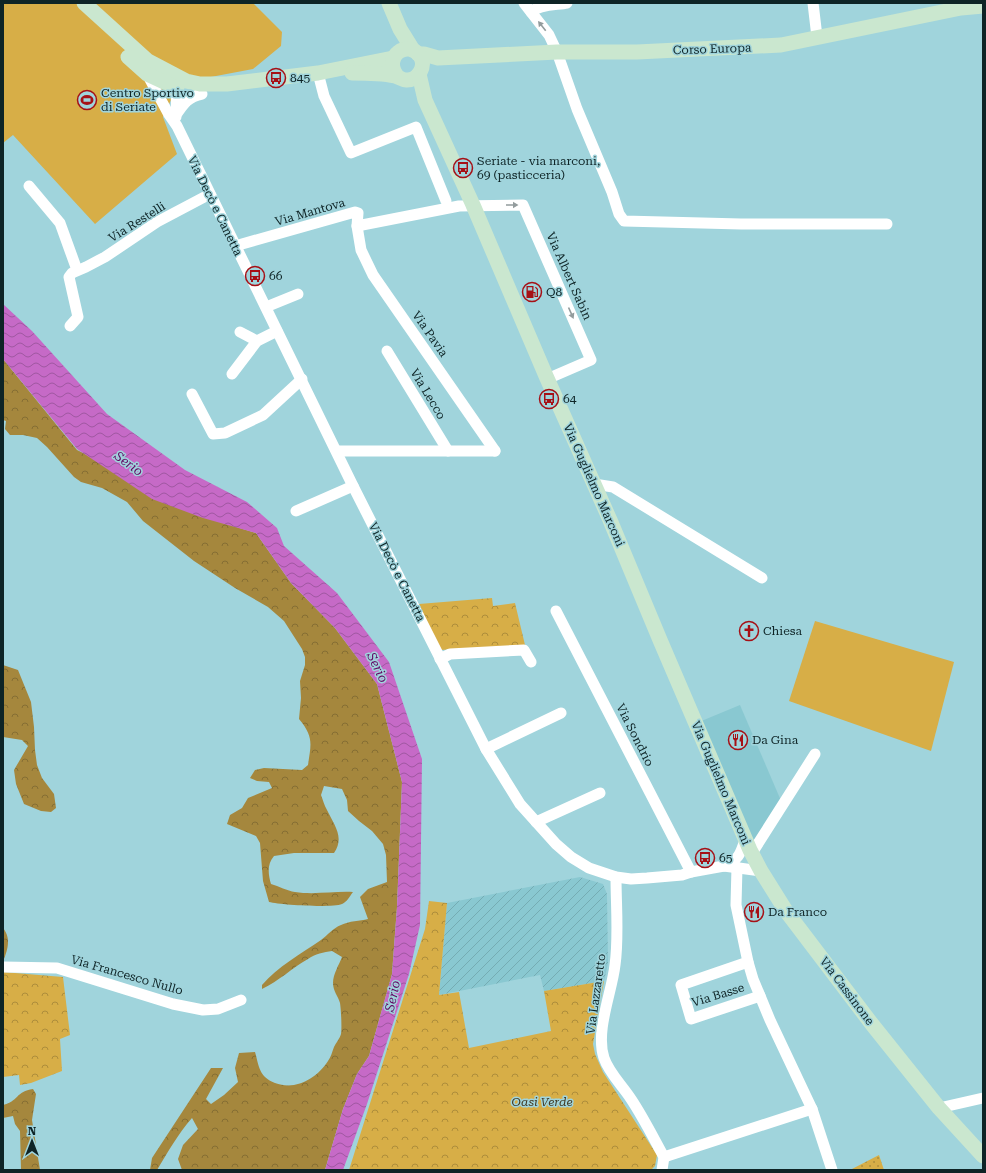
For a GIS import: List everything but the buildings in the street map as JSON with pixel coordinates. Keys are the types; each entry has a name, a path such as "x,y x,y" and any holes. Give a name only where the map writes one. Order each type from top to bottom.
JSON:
{"main road":[{"name":"Via Decò e Canetta","path":"71,3 147,74"},
{"path":"84,3 104,22"},
{"path":"389,3 400,29 422,60 411,75"},
{"name":"Corso Europa","path":"104,22 148,61 186,81 200,84 227,84 318,73 394,56 403,50 438,58 557,52 637,52 781,46 817,37 961,8 983,6"},
{"path":"400,29 394,48 392,66 411,75"},
{"path":"411,75 438,58"},
{"name":"Corso Europa","path":"318,73 411,75"},
{"name":"Corso Europa","path":"147,74 187,92 202,94 247,88 266,79"},
{"name":"Via Guglielmo Marconi","path":"411,75 425,100 473,205 594,484 748,847 761,871"},
{"name":"Via Cassinone","path":"761,871 786,911 871,1023 939,1108 983,1156"}],"street":[{"path":"528,7 534,9 567,3"},
{"path":"813,3 817,37"},
{"path":"528,7 549,35 557,52 577,109 612,192 619,214 624,221 764,224 887,224"},
{"path":"104,22 120,42 174,86"},
{"path":"318,73 324,96 351,153 416,126 446,201"},
{"name":"Via Decò e Canetta","path":"147,74 168,113 176,120 235,246 337,451 352,486 486,749 520,804 556,844 571,857 589,868 616,877 631,879 682,874 724,866 734,862 748,847 815,754"},
{"name":"Via Decò e Canetta","path":"174,86 176,92 176,120"},
{"path":"176,120 184,103 193,96 202,94"},
{"path":"29,186 60,223 77,270 69,277 78,317 70,326"},
{"name":"Via Restelli","path":"77,270 105,257 157,222 210,194"},
{"path":"357,226 459,206 473,205"},
{"name":"Via Albert Sabin","path":"473,205 523,205 591,360 548,379"},
{"name":"Via Mantova","path":"235,246 355,212 358,213 357,226"},
{"name":"Via Pavia","path":"357,226 361,250 373,275 495,451 448,451"},
{"path":"266,307 298,294"},
{"path":"232,374 257,341 278,331"},
{"path":"240,332 257,341"},
{"name":"Via Lecco","path":"387,351 448,451"},
{"path":"192,394 213,434 225,433 263,415 302,379"},
{"path":"337,451 448,451"},
{"path":"594,484 613,487 762,578"},
{"path":"296,511 352,486"},
{"name":"Via Sondrio","path":"556,611 691,872"},
{"path":"440,659 450,654 524,650 532,662"},
{"path":"486,749 561,714"},
{"path":"536,822 600,793"},
{"name":"Via Decò e Canetta","path":"724,866 761,871"},
{"name":"Via Basse","path":"737,867 736,905 748,962 760,996 812,1109 832,1170"},
{"name":"Via Lazzaretto","path":"616,877 616,965 606,1006 602,1033 604,1058 610,1070 631,1099 664,1157"},
{"name":"Via Basse","path":"748,962 681,984 691,1019 760,996"},
{"name":"Via Francesco Nullo","path":"3,967 57,968 173,1004 203,1010 218,1009 241,1000"},
{"path":"939,1108 983,1098"},
{"path":"662,1170 664,1157 812,1109"}],"shaded area":[{"path":"740,705 782,803 752,843 699,722"},
{"path":"580,877 603,884 607,894 608,963 604,981 544,991 540,975 439,995 447,903"}],"green space":[{"name":"Centro Sportivo di Seriate","path":"3,3 253,3 282,32 281,46 253,69 179,83 163,117 177,154 95,224 13,135 3,143"},
{"path":"3,359 77,450 233,526 256,533 291,583 335,628 377,684 402,782 397,907 392,974 369,1056 357,1074 343,1109 325,1170 182,1170 178,1159 183,1145 198,1129 192,1118 157,1170 150,1170 152,1158 211,1068 223,1068 206,1099 211,1104 224,1095 238,1082 235,1068 239,1053 255,1052 260,1070 266,1078 270,1081 283,1085 298,1084 312,1078 328,1061 341,1034 340,1003 334,989 333,980 342,957 332,951 311,957 262,989 262,985 282,966 321,940 335,928 347,923 368,919 360,897 368,889 387,882 386,855 383,844 372,831 348,811 347,800 342,789 324,786 321,795 337,831 339,842 334,853 294,853 274,856 270,862 269,877 271,884 289,891 302,893 353,892 342,904 328,906 306,906 269,902 263,881 260,843 256,836 227,824 230,815 242,808 248,798 272,788 269,782 257,781 250,778 255,770 264,768 302,770 308,765 310,741 304,725 299,719 301,698 300,681 305,665 305,657 302,649 284,621 268,607 235,588 194,561 143,521 127,502 102,488 81,482 74,477 37,438 23,435 10,435 5,429 6,421 3,420"},
{"path":"492,598 493,606 515,603 525,645 440,650 419,604"},
{"path":"815,621 954,662 931,751 789,701"},
{"path":"3,665 18,670 31,702 37,765 42,778 54,794 56,808 51,812 41,811 24,804 16,784 14,770 28,746 22,740 3,737"},
{"name":"Oasi Verde","path":"429,901 447,903 439,995 459,992 469,1048 551,1031 544,991 604,981 593,1044 595,1054 603,1072 657,1155 655,1166 651,1170 349,1170 425,929"},
{"path":"3,928 6,932 8,945 3,962"},
{"path":"3,972 63,977 70,1035 60,1039 62,1071 31,1083 20,1085 19,1075 3,1077"},
{"path":"33,1089 36,1094 32,1120 40,1170 21,1170 20,1131 15,1124 13,1116 3,1118 3,1105 12,1102 23,1092"},
{"path":"879,1155 884,1170 850,1170"}],"water":[{"name":"Serio","path":"3,304 32,331 107,414 185,470 247,502 277,528 284,546 337,593 389,662 422,759 420,925 409,974 367,1104 343,1170 325,1170 343,1109 357,1074 369,1056 392,974 397,907 402,782 377,684 335,628 291,583 256,533 203,518 152,499 77,449 3,359"}],"place":[{"name":"845","path":"276,78"},
{"name":"Centro Sportivo di Seriate","path":"87,100"},
{"name":"Seriate - via marconi, 69 (pasticceria)","path":"463,168"},
{"name":"66","path":"255,276"},
{"name":"Q8","path":"532,292"},
{"name":"64","path":"549,399"},
{"name":"Chiesa","path":"749,631"},
{"name":"Da Gina","path":"738,740"},
{"name":"65","path":"705,858"},
{"name":"Da Franco","path":"754,912"}]}
